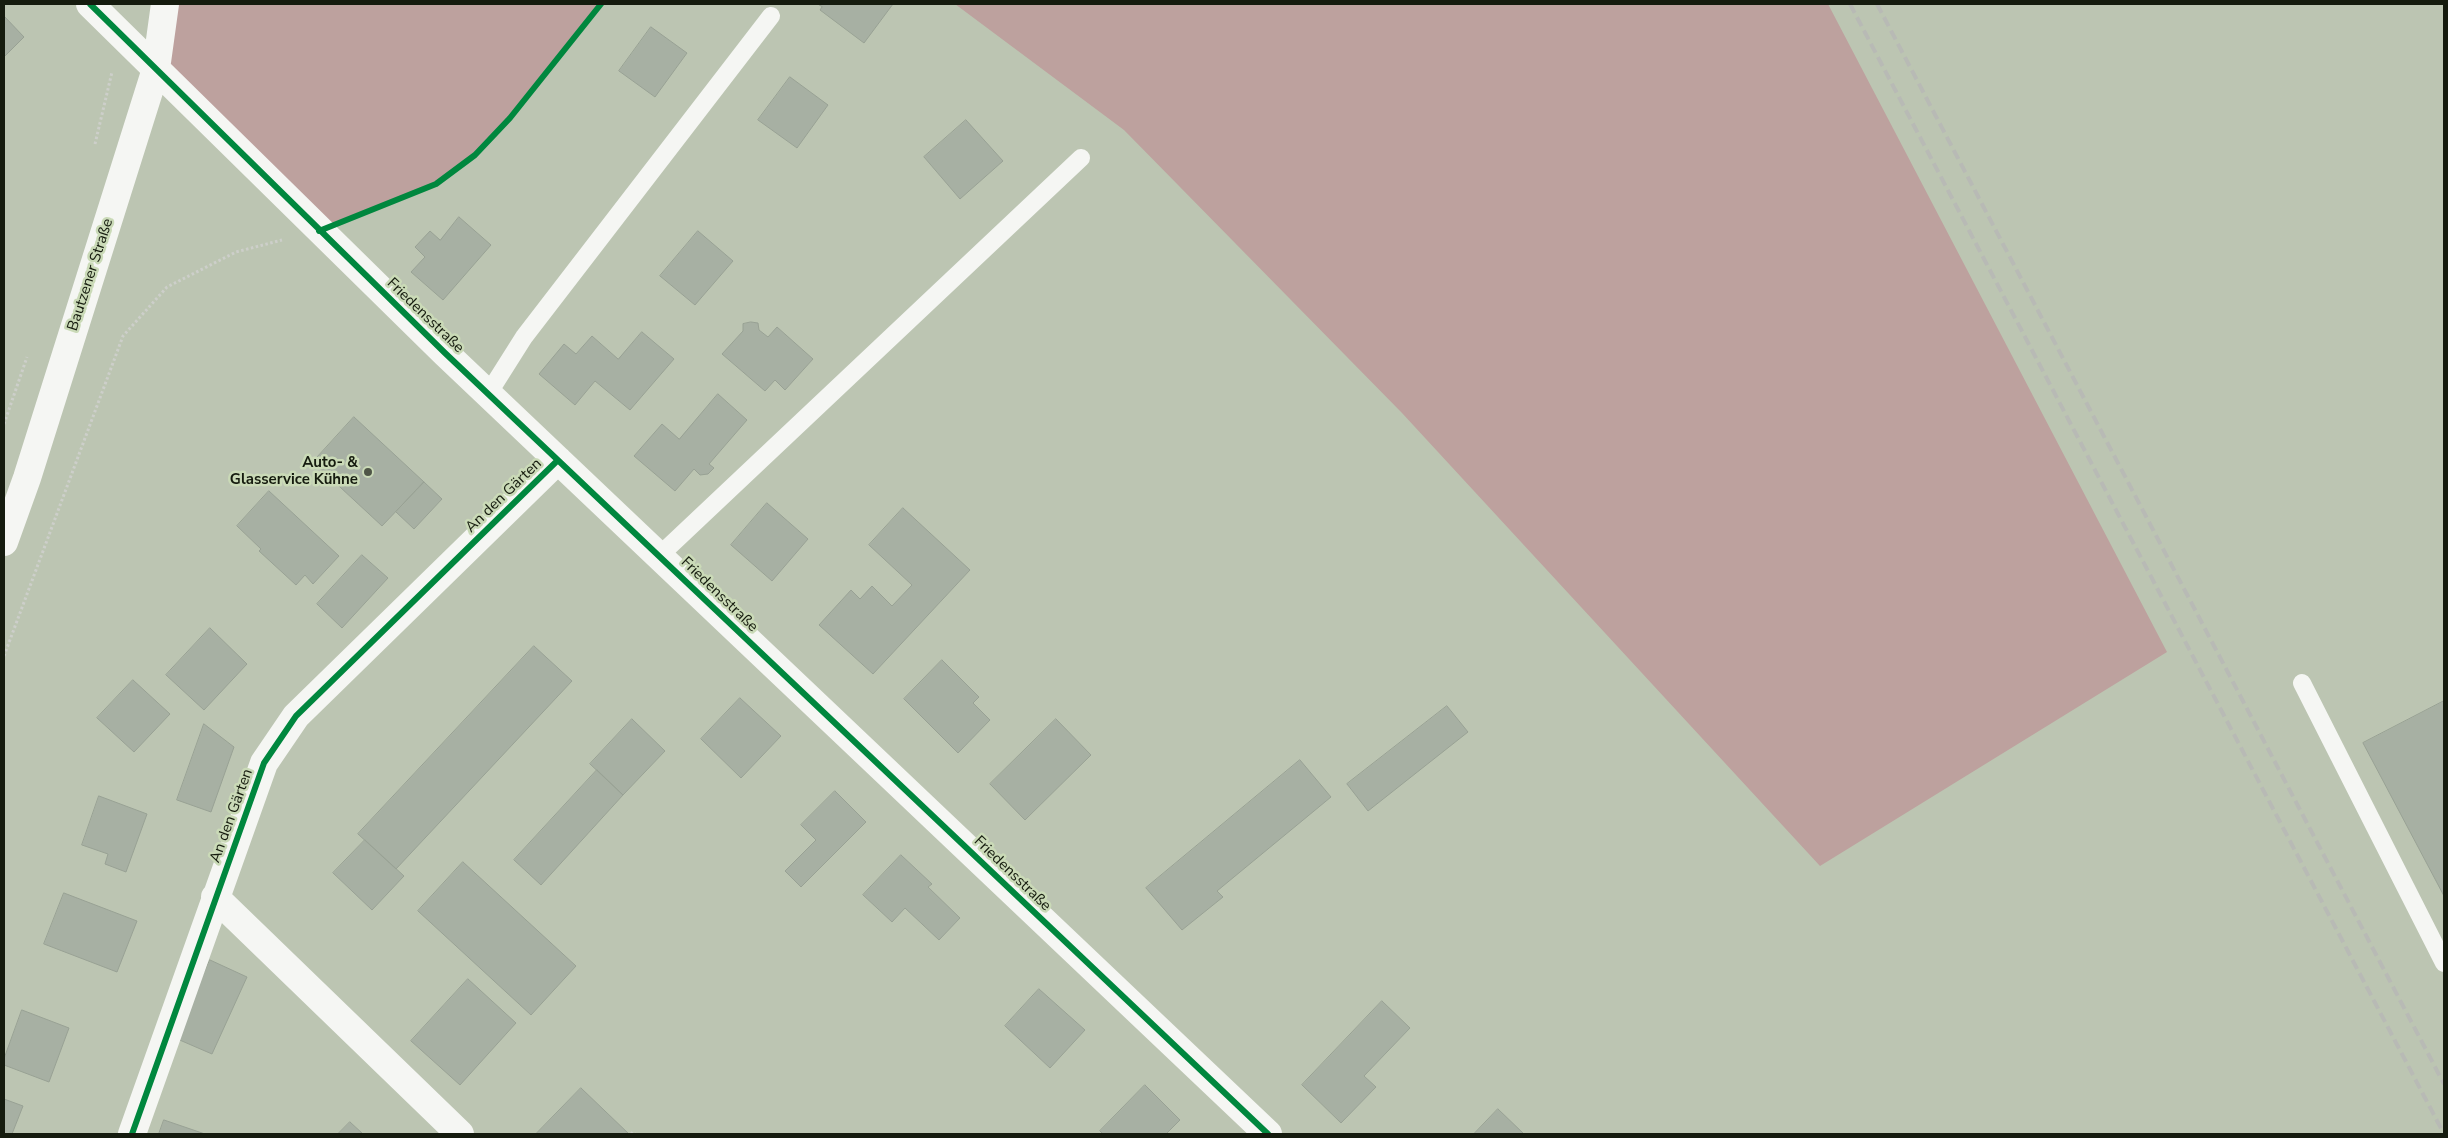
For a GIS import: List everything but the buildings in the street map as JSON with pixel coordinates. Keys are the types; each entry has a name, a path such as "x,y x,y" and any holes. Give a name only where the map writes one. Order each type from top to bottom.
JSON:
{"street":[{"name":"Friedensstraße","path":"90,4 319,231 488,394 1268,1134"},
{"name":"Bautzener Straße","path":"4,542 27,478 156,69 165,4"},
{"name":"An den Gärten","path":"132,1134 264,763 296,716 558,460"},
{"path":"215,897 460,1134"}],"lane":[{"path":"488,394 524,337 771,16"},
{"path":"659,556 1081,158"},
{"path":"2302,684 2444,963"}],"path":[{"path":"94,145 121,34"},
{"path":"4,656 123,336 167,287 236,252 319,231"},
{"path":"4,424 28,354"},
{"path":"631,1134 633,1132 635,1134"}],"shaded area":[{"path":"167,4 600,4 509,118 475,155 436,184 320,229 158,68"},
{"path":"955,4 1828,4 2167,652 1820,866 1402,413 1124,130"}],"railway":[{"path":"1850,4 2444,1134"},
{"path":"1877,4 2444,1084"}],"cycle path":[{"path":"90,4 445,353 1268,1134"},
{"path":"319,231 436,184 475,155 510,118 601,4"},
{"path":"132,1134 264,763 296,716 558,460"}],"place":[{"name":"Auto- & Glasservice Kühne","path":"368,472"}]}
